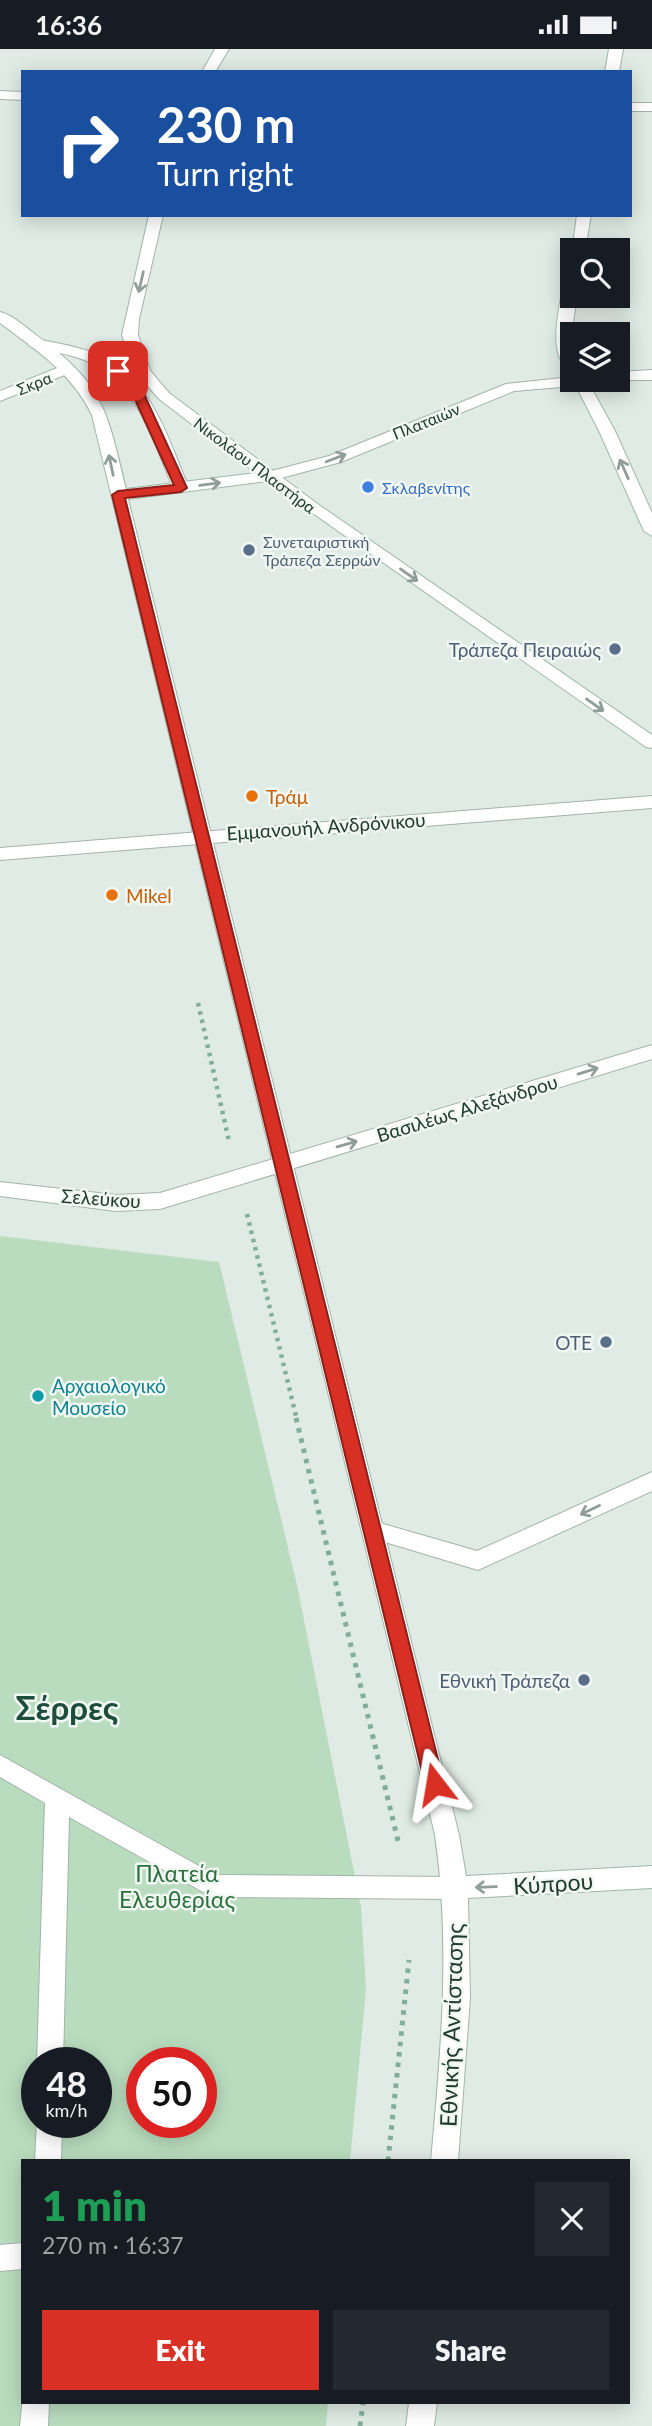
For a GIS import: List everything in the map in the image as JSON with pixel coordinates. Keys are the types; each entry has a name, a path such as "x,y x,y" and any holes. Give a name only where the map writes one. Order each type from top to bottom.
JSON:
{"street":[{"path":"209,70 222,49"},
{"path":"612,70 616,49"},
{"path":"0,95 21,96"},
{"path":"632,107 652,107"},
{"name":"Νικολάου Πλαστήρα","path":"156,217 132,319 132,342 142,370 164,396 270,476 652,743"},
{"path":"580,238 584,217"},
{"name":"Εθνικής Αντίστασης","path":"0,316 88,388 100,415 447,1835 454,1888 458,1966 454,2064 445,2159"},
{"path":"36,344 66,348 103,360 132,384 181,488"},
{"name":"Σκρα","path":"0,396 67,369"},
{"path":"630,376 652,375"},
{"name":"Πλαταιών","path":"118,495 270,476 335,459 511,387 560,382"},
{"path":"588,392 652,531"},
{"name":"Εμμανουήλ Ανδρόνικου","path":"0,854 652,802"},
{"name":"Βασιλέως Αλεξάνδρου","path":"281,1163 652,1052"},
{"name":"Σελεύκου","path":"0,1189 116,1203 160,1201 281,1163"},
{"path":"373,1530 478,1561 652,1481"},
{"name":"Κύπρου","path":"0,1765 212,1886 410,1889 652,1877"},
{"path":"50,2047 57,1798"},
{"path":"48,2159 49,2138"},
{"path":"0,2258 21,2256"},
{"path":"34,2426 36,2404"},
{"path":"420,2426 423,2404"}],"path":[{"path":"238,1177 414,1906 388,2159"},
{"path":"360,2426 363,2404"}],"green space":[{"name":"Πλατεία Ελευθερίας","path":"0,1236 219,1262 297,1585 361,1907 366,1989 350,2159 21,2159 21,2404 328,2404 326,2426 0,2426"}],"place":[{"name":"Σκλαβενίτης","path":"368,487"},
{"name":"Συνεταιριστική Τράπεζα Σερρών","path":"249,550"},
{"name":"Τράπεζα Πειραιώς","path":"615,649"},
{"name":"Τράμ","path":"252,796"},
{"name":"Mikel","path":"112,895"},
{"name":"ΟΤΕ","path":"606,1342"},
{"name":"Αρχαιολογικό Μουσείο","path":"38,1396"},
{"name":"Εθνική Τράπεζα","path":"584,1680"}],"district":[{"name":"Σέρρες","path":"67,1707"}],"route":[{"path":"118,371 138,394 181,488 118,495 435,1784"}]}
